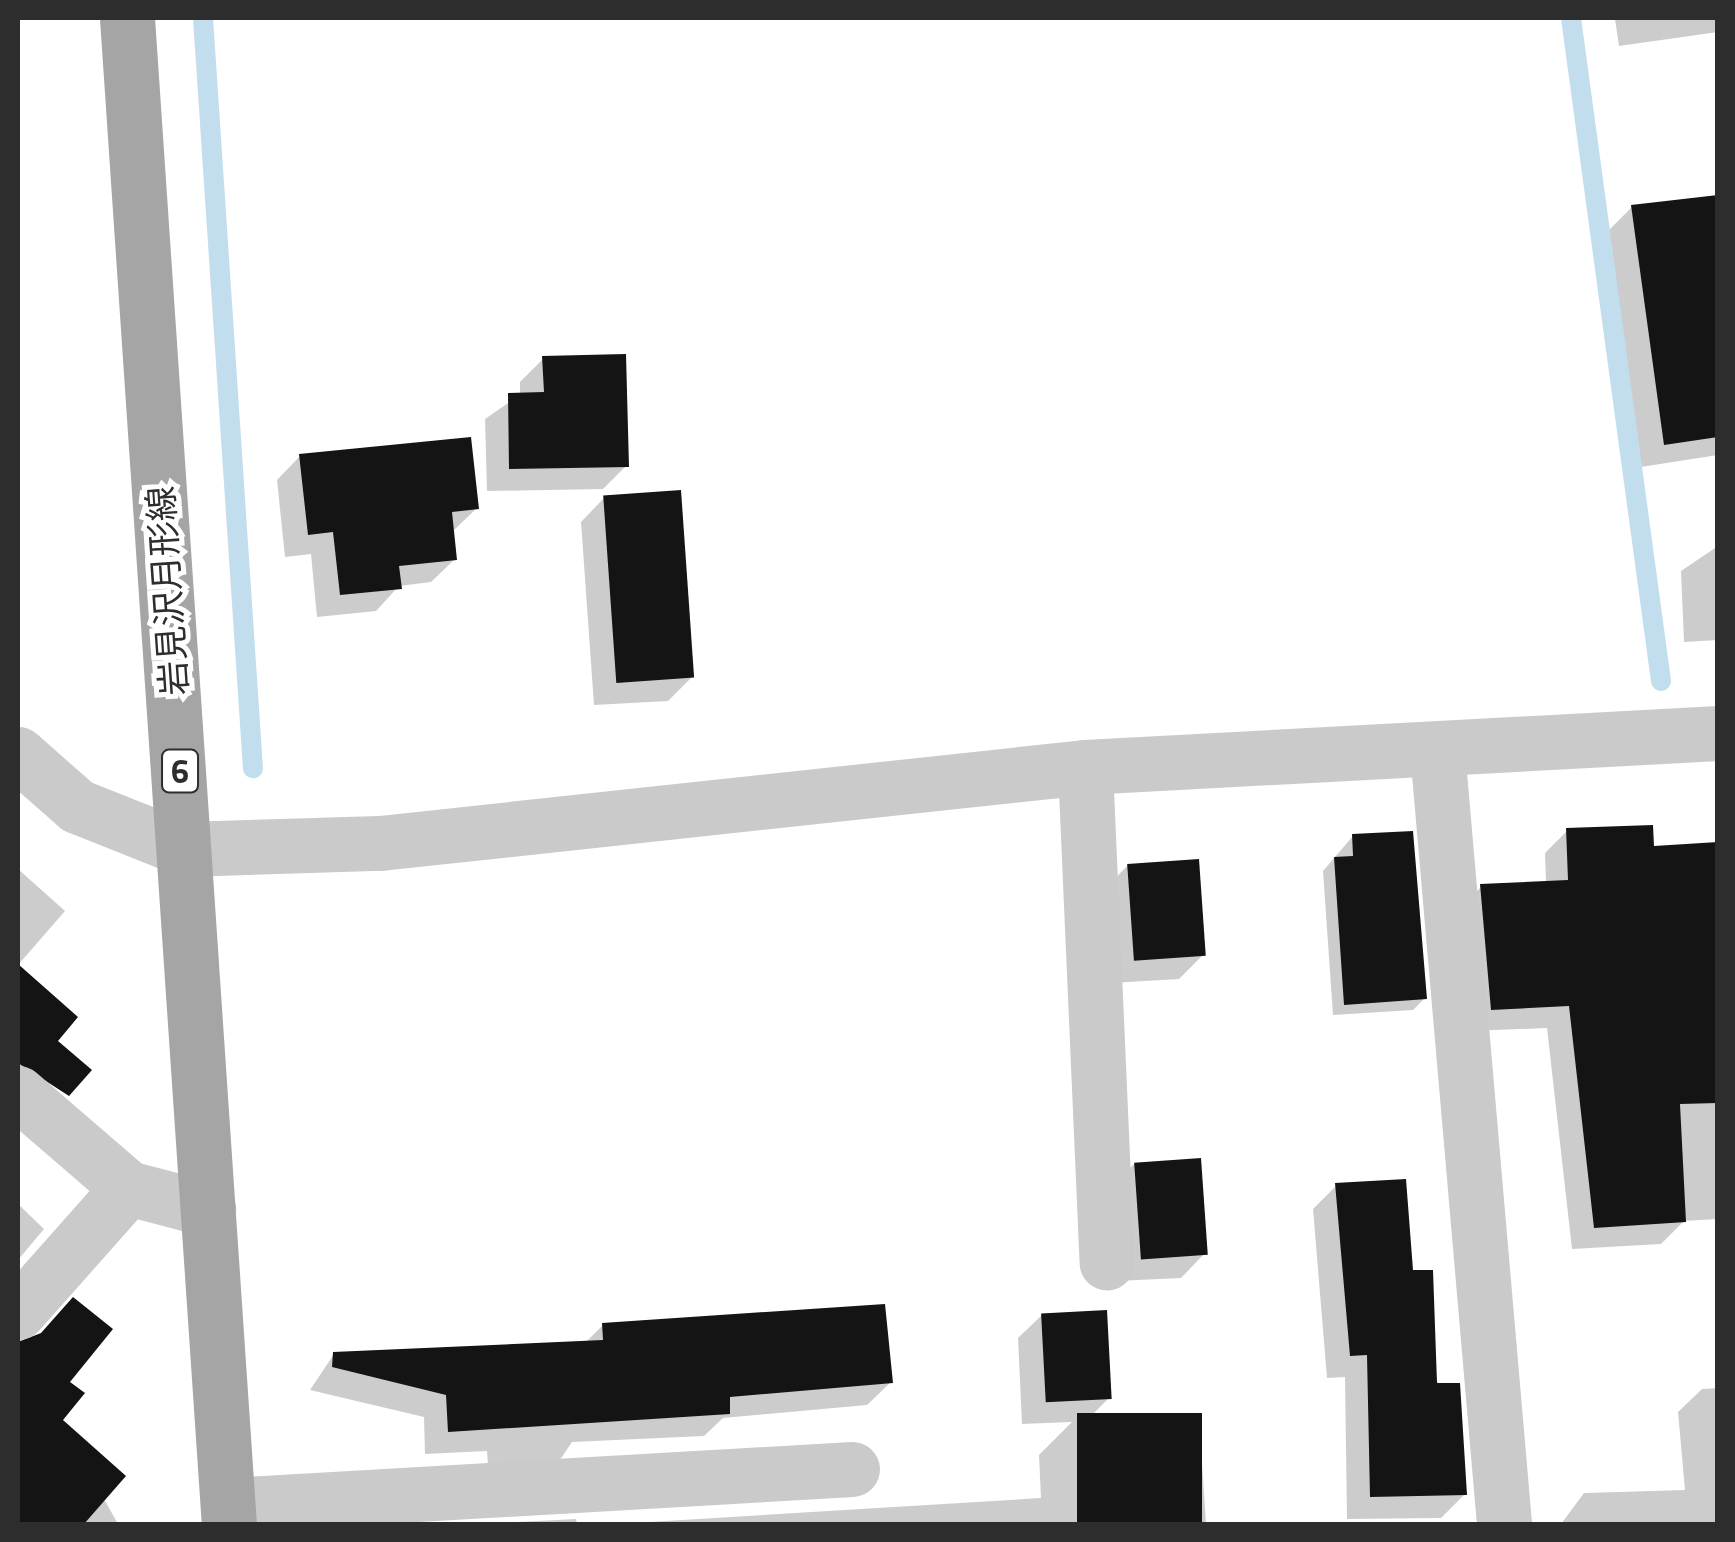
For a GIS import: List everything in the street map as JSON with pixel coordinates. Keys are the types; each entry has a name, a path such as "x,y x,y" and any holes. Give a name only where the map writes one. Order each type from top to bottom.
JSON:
{"main road":[{"name":"岩見沢月形線","path":"127,18 229,1515"}],"street":[{"path":"18,754 77,806 185,849 380,843 1086,767 1718,733"},
{"path":"1437,750 1504,1524"},
{"path":"1086,767 1106,1263"},
{"path":"18,1093 128,1188 208,1209"},
{"path":"18,1312 128,1188"},
{"path":"229,1515 852,1469"}],"building":[{"path":"1718,195 1718,437 1664,445 1631,205"},
{"path":"626,354 629,467 509,469 508,393 544,392 542,356"},
{"path":"471,437 479,509 452,512 457,560 399,566 402,589 340,595 333,532 308,535 299,454"},
{"path":"681,490 694,678 616,683 603,495"},
{"path":"1653,825 1654,846 1718,842 1718,1103 1680,1104 1686,1222 1594,1228 1569,1006 1491,1010 1480,884 1568,880 1566,828"},
{"path":"1413,831 1427,999 1344,1005 1334,857 1353,856 1352,834"},
{"path":"1199,859 1206,956 1134,961 1127,864"},
{"path":"18,964 78,1017 58,1041 92,1070 69,1096 18,1063"},
{"path":"1201,1158 1208,1255 1141,1259 1134,1163"},
{"path":"1406,1179 1413,1270 1433,1270 1437,1383 1460,1383 1467,1495 1370,1497 1367,1355 1350,1356 1335,1183"},
{"path":"73,1297 113,1329 70,1382 85,1393 63,1420 126,1476 84,1524 18,1524 18,1342 41,1333"},
{"path":"885,1304 893,1383 730,1397 730,1414 448,1432 446,1395 332,1367 333,1352 603,1340 602,1323"},
{"path":"1107,1310 1112,1399 1046,1402 1041,1313"},
{"path":"1077,1413 1202,1413 1202,1524 1077,1524"}],"waterway":[{"path":"203,18 253,768"},
{"path":"1571,18 1661,681"}]}
